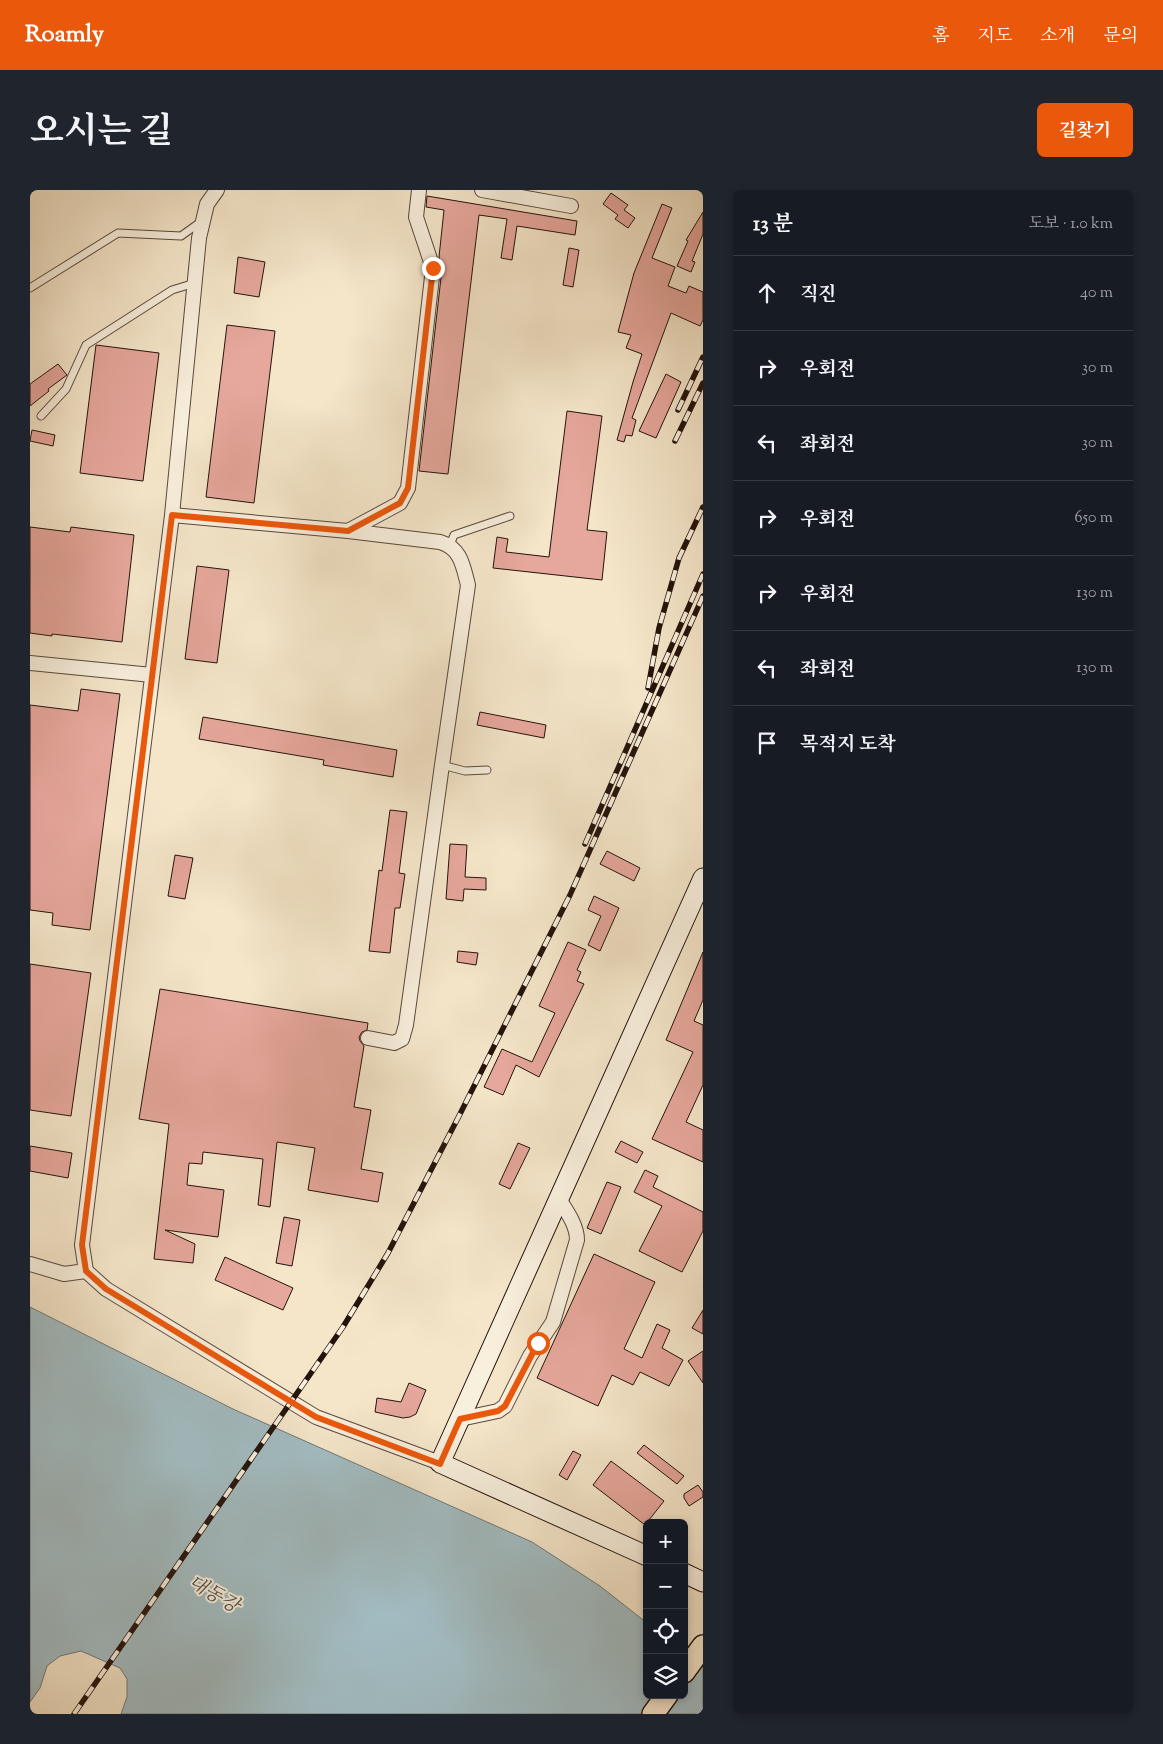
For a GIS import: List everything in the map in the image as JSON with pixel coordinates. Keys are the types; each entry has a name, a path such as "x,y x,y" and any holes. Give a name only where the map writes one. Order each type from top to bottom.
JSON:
{"main road":[{"path":"643,1554 440,1464 703,878"},
{"path":"688,1575 703,1582"},
{"path":"688,1667 703,1646"},
{"path":"653,1714 664,1699"}],"street":[{"path":"217,190 207,204 202,221 172,515 82,1245 86,1271 106,1289 316,1417 440,1464"},
{"path":"348,531 400,503 408,488 433,268 416,217 419,190"},
{"path":"482,190 571,206"},
{"path":"172,515 348,531 440,542 450,545 461,557 468,585 406,1025 402,1039 394,1043 368,1038"},
{"path":"30,663 152,676"},
{"path":"460,1419 498,1411 505,1406 530,1356 553,1322 577,1240 577,1232 559,1199"},
{"path":"30,1264 64,1274 86,1271"}],"lane":[{"path":"30,288 118,233 181,236 202,221"},
{"path":"41,416 66,389 86,345 172,290 196,282"},
{"path":"450,545 454,535 510,516"},
{"path":"442,765 465,771 487,770"}],"water":[{"name":"대동강","path":"30,1307 233,1409 532,1542 600,1586 643,1620 643,1699 688,1699 688,1655 703,1667 703,1714 121,1714 127,1697 127,1679 120,1668 81,1651 60,1656 47,1666 40,1688 30,1702"}],"building":[{"path":"611,193 628,205 624,210 635,218 628,228 615,219 618,215 603,204"},
{"path":"427,196 577,221 575,235 517,226 512,260 501,258 507,219 479,215 448,474 419,471 442,269 439,257 444,210 426,207"},
{"path":"662,204 672,208 652,258 675,267 668,286 686,293 689,286 703,292 703,320 700,326 671,313 632,418 636,420 632,436 626,435 624,442 617,440 642,354 626,348 631,335 618,332 634,273"},
{"path":"703,212 703,234 692,261 695,262 691,272 677,266 688,241 686,240"},
{"path":"569,248 579,250 573,287 563,285"},
{"path":"238,257 265,262 259,297 234,293"},
{"path":"227,325 275,331 254,503 206,497"},
{"path":"96,345 159,353 143,481 80,473"},
{"path":"58,364 67,375 30,406 30,384"},
{"path":"666,374 681,382 656,438 639,431"},
{"path":"567,411 602,416 587,530 607,532 602,580 493,568 497,537 508,539 506,552 549,557"},
{"path":"32,430 55,435 53,446 30,441"},
{"path":"30,527 70,532 71,527 134,535 122,642 30,633"},
{"path":"197,566 229,570 217,663 185,659"},
{"path":"81,689 120,694 90,930 52,925 53,913 30,910 30,705 78,711"},
{"path":"480,712 546,725 544,738 477,725"},
{"path":"203,717 397,750 393,777 323,765 324,760 199,739"},
{"path":"390,810 407,812 399,873 405,874 400,908 395,908 390,953 369,951 379,870 382,871"},
{"path":"450,844 467,845 465,877 486,878 486,890 464,889 463,901 446,899"},
{"path":"607,851 640,868 634,881 600,864"},
{"path":"175,855 193,858 185,899 168,896"},
{"path":"594,896 619,908 600,951 588,945 601,916 588,910"},
{"path":"568,942 586,950 577,970 581,972 577,981 584,984 539,1077 516,1065 503,1095 484,1087 502,1049 532,1062 555,1013 539,1006"},
{"path":"458,951 478,953 476,965 457,962"},
{"path":"703,952 703,1000 694,1021 703,1025 703,1085 686,1122 703,1130 703,1162 652,1139 693,1052 666,1040"},
{"path":"30,964 91,973 71,1116 30,1110"},
{"path":"160,989 368,1023 367,1030 362,1032 359,1037 364,1046 354,1107 371,1110 361,1169 383,1173 378,1202 308,1190 315,1148 277,1142 270,1207 258,1205 263,1159 203,1152 202,1164 189,1163 187,1185 224,1190 218,1237 165,1230 195,1244 193,1263 154,1259 169,1124 139,1119"},
{"path":"621,1141 643,1152 637,1163 615,1152"},
{"path":"518,1143 530,1148 510,1189 499,1184"},
{"path":"30,1146 72,1153 68,1178 30,1171"},
{"path":"645,1170 658,1176 653,1187 703,1212 703,1231 682,1272 639,1251 662,1206 634,1192"},
{"path":"607,1182 621,1187 601,1234 587,1228"},
{"path":"284,1217 300,1220 292,1266 276,1263"},
{"path":"594,1254 655,1282 624,1349 642,1358 657,1324 670,1330 662,1348 683,1360 669,1386 640,1372 633,1385 612,1375 598,1406 537,1378"},
{"path":"225,1257 293,1288 283,1310 215,1280"},
{"path":"703,1310 703,1334 692,1328"},
{"path":"703,1351 703,1383 688,1361"},
{"path":"409,1383 426,1390 416,1414 403,1418 375,1412 377,1398 401,1402"},
{"path":"644,1445 684,1476 677,1484 637,1453"},
{"path":"573,1451 581,1455 567,1480 559,1475"},
{"path":"611,1461 664,1501 650,1519 643,1519 643,1523 593,1485"},
{"path":"698,1485 703,1492 703,1497 689,1506 684,1498 684,1494"}],"railway":[{"path":"678,410 703,357"},
{"path":"675,441 703,383"},
{"path":"648,688 659,628 679,558 703,507"},
{"path":"585,844 703,574"},
{"path":"74,1714 343,1327 388,1253 570,895 703,596"}],"route":[{"path":"433,268 408,488 400,503 348,531 172,515 82,1245 86,1271 106,1289 316,1417 440,1464 460,1419 498,1411 505,1406 538,1343"}]}
